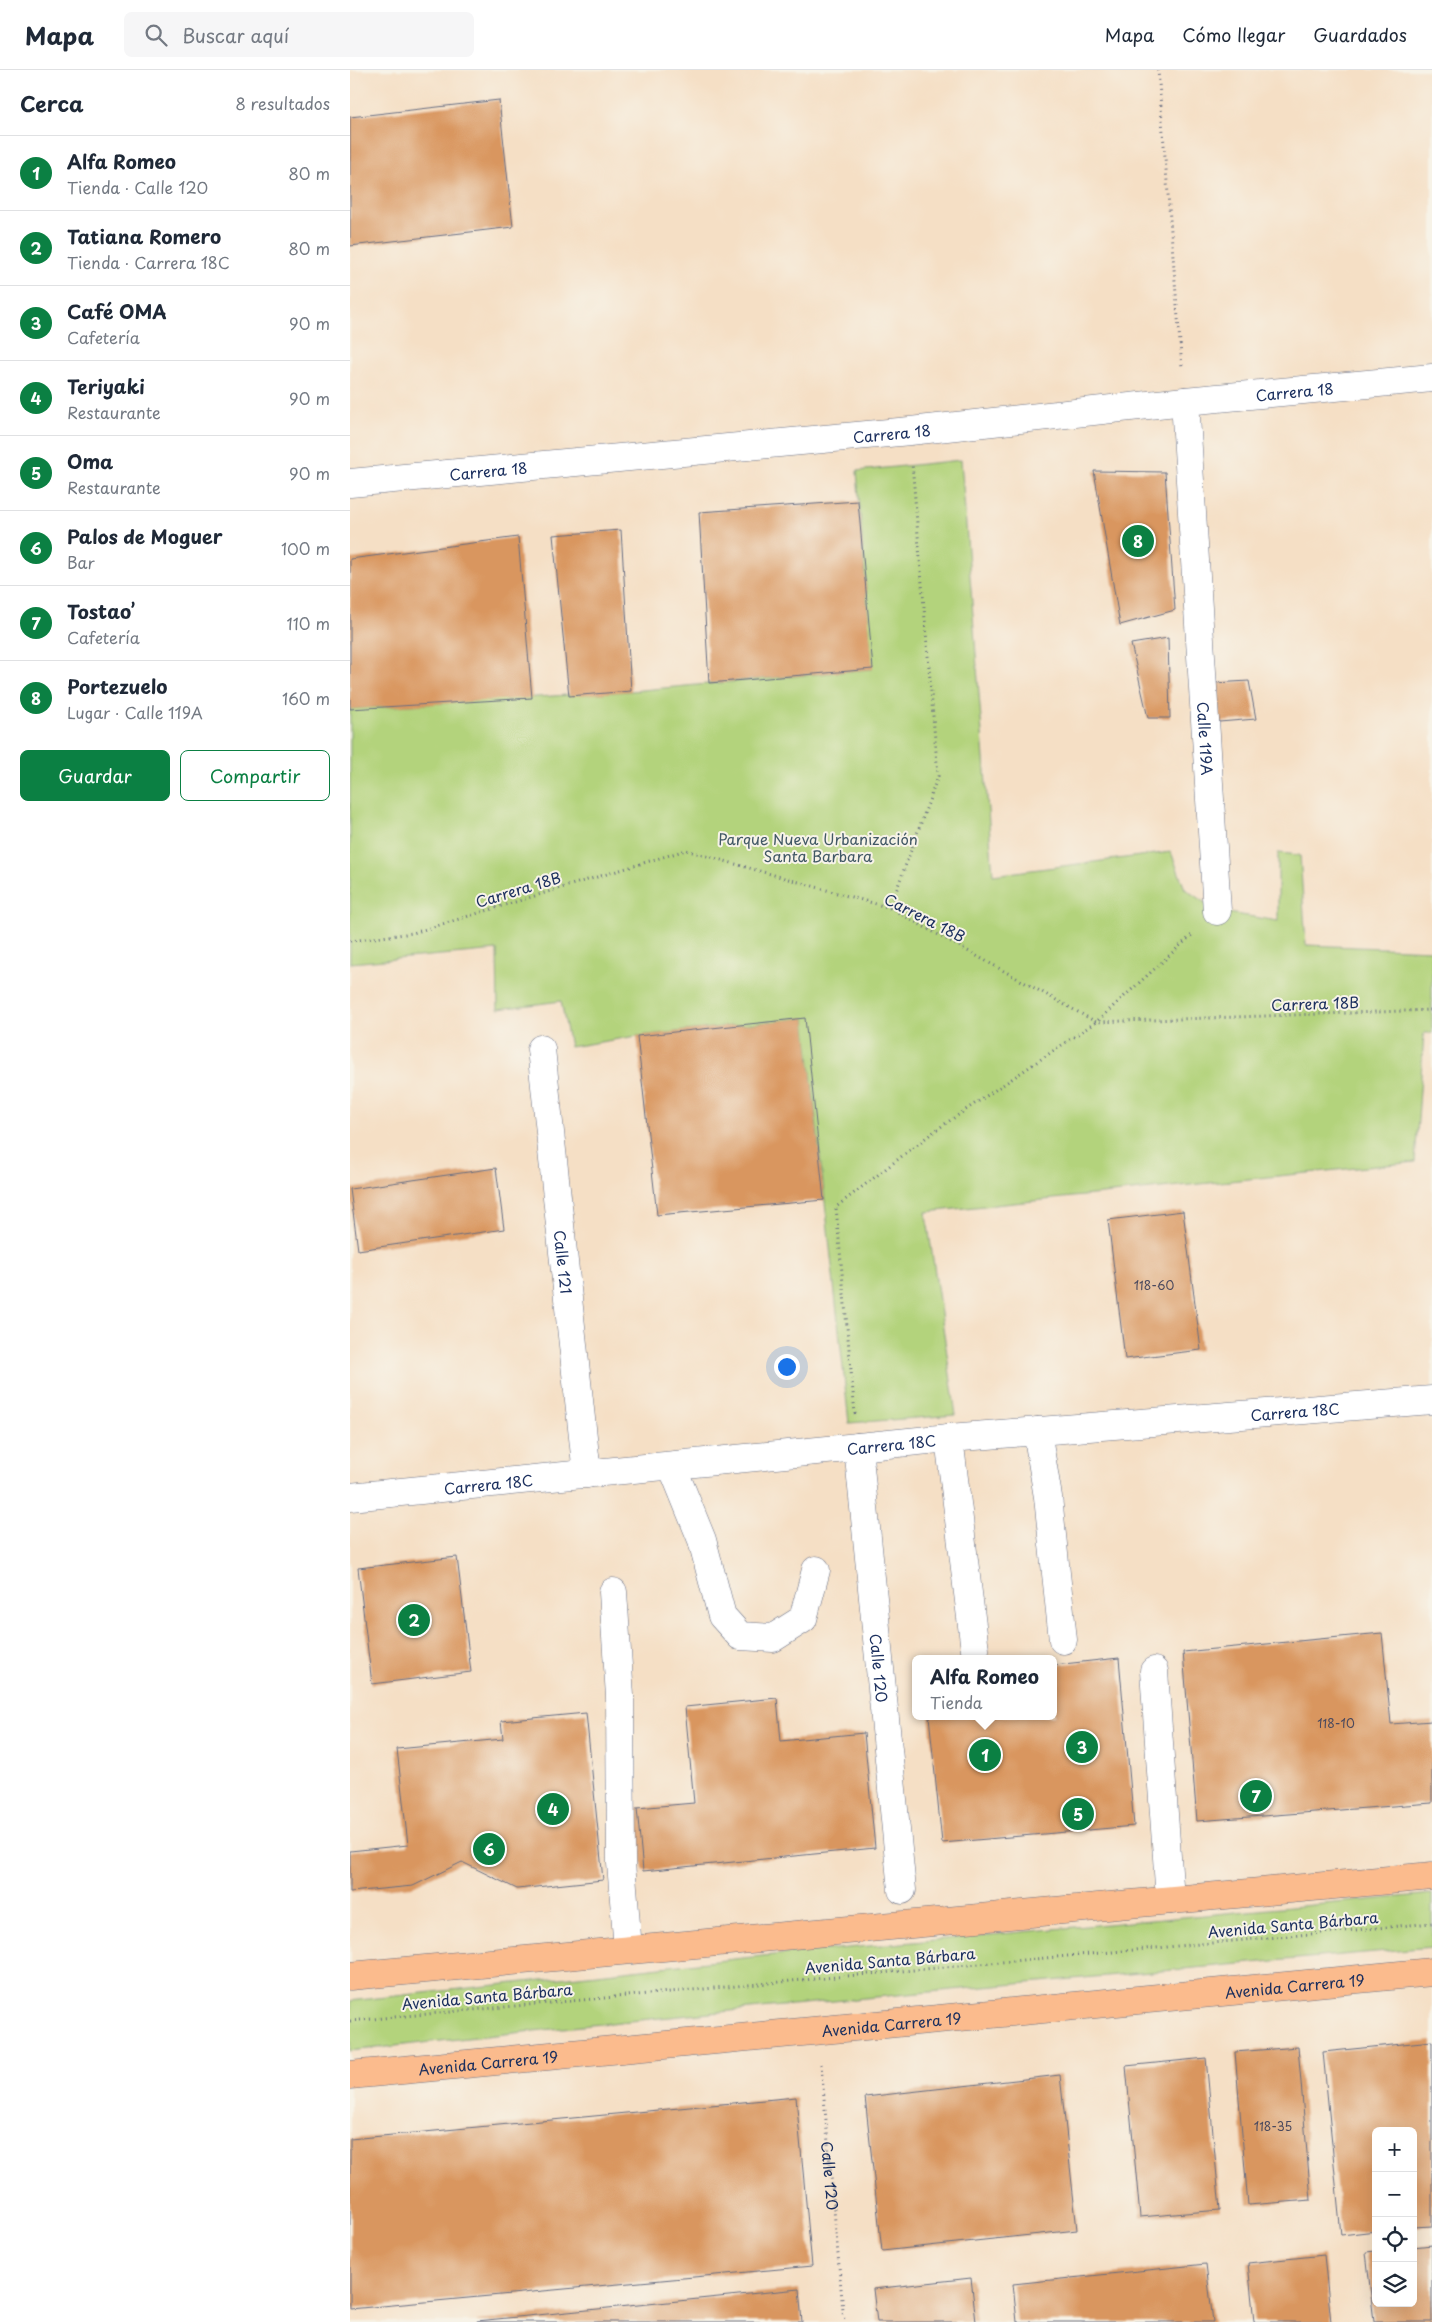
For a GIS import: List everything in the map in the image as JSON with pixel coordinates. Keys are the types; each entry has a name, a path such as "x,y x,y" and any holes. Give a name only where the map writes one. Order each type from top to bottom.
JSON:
{"main road":[{"path":"350,1976 1432,1876"},
{"name":"Avenida Carrera 19","path":"350,2075 1432,1972"}],"street":[{"name":"Carrera 18","path":"350,483 910,431 1185,401 1432,378"},
{"name":"Calle 119A","path":"1185,401 1217,911"},
{"name":"Calle 121","path":"540,1049 587,1474"},
{"name":"Carrera 18C","path":"350,1497 949,1438 1432,1400"},
{"path":"1037,1431 1048,1497 1063,1640"},
{"path":"949,1438 975,1650"},
{"name":"Calle 120","path":"858,1447 902,1890"},
{"path":"672,1466 702,1540 722,1616 740,1636 773,1638 803,1619 816,1570"},
{"path":"613,1592 620,1696 621,1863 628,1949"},
{"path":"1154,1671 1170,1900"}],"path":[{"path":"1158,70 1185,401"},
{"path":"890,908 938,776 910,431"},
{"name":"Carrera 18B","path":"350,941 413,933 686,850 890,908 1096,1022 1432,1010"},
{"path":"858,1447 836,1207 936,1130 1096,1022 1217,911"},
{"name":"Avenida Santa Bárbara","path":"350,2021 1432,1922"},
{"name":"Calle 120","path":"818,2031 844,2322"}],"green space":[{"name":"Parque Nueva Urbanización Santa Barbara","path":"961,460 993,875 1171,852 1185,889 1217,911 1278,921 1278,853 1300,855 1306,945 1432,950 1432,1033 1424,1033 1415,1162 926,1212 956,1415 849,1423 805,1018 637,1036 570,1047 561,1001 498,1009 497,950 350,963 350,709 631,691 872,669 857,471"},
{"path":"1432,1894 1432,1947 755,2009 350,2051 350,2001 762,1956"}],"building":[{"path":"499,100 513,227 350,246 350,117"},
{"path":"1094,471 1165,472 1175,610 1120,625"},
{"path":"858,501 873,669 709,683 699,512"},
{"path":"621,530 631,691 569,696 553,535"},
{"path":"518,537 532,698 350,709 350,559"},
{"path":"1168,638 1170,718 1148,718 1131,644"},
{"path":"1249,681 1256,719 1219,722 1215,683"},
{"path":"805,1018 824,1200 657,1215 637,1036"},
{"path":"496,1168 504,1229 358,1250 350,1189"},
{"path":"1183,1211 1201,1350 1125,1359 1108,1220"},
{"path":"457,1557 471,1672 372,1684 358,1568"},
{"path":"1382,1633 1391,1724 1432,1721 1432,1803 1197,1821 1183,1652"},
{"path":"1119,1658 1134,1826 942,1843 929,1720 1057,1720 1057,1665"},
{"path":"777,1698 781,1741 864,1733 875,1848 643,1871 637,1808 694,1803 685,1707"},
{"path":"586,1713 603,1880 517,1889 462,1862 413,1886 350,1892 350,1851 408,1845 397,1749 503,1739 501,1721"},
{"path":"1432,2041 1432,2226 1417,2227 1417,2127 1372,2127 1372,2231 1341,2235 1323,2052"},
{"path":"1298,2047 1311,2200 1248,2205 1235,2052"},
{"path":"1206,2058 1220,2210 1140,2217 1126,2066"},
{"path":"1060,2075 1077,2230 882,2251 865,2097"},
{"path":"796,2097 812,2266 350,2309 350,2139"},
{"path":"1432,2245 1432,2322 1374,2322 1372,2307 1417,2307 1417,2247"},
{"path":"1372,2251 1372,2304 1366,2252"},
{"path":"1324,2255 1331,2322 1254,2322 1248,2263"},
{"path":"1206,2264 1213,2322 1017,2322 1013,2284"},
{"path":"971,2278 976,2322 877,2322 873,2289"},
{"path":"799,2289 802,2322 477,2322 477,2321"}],"place":[{"name":"Portezuelo","path":"1138,541"},
{"name":"Tatiana Romero","path":"414,1620"},
{"name":"Café OMA","path":"1082,1747"},
{"name":"Alfa Romeo","path":"985,1755"},
{"name":"Tostao’","path":"1256,1796"},
{"name":"Teriyaki","path":"553,1809"},
{"name":"Oma","path":"1078,1814"},
{"name":"Palos de Moguer","path":"489,1849"}]}
